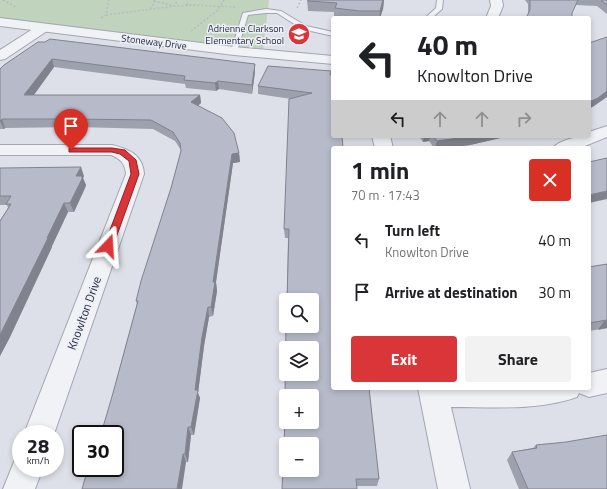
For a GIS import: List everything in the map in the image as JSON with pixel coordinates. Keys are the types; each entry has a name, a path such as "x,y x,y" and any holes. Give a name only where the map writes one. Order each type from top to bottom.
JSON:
{"street":[{"path":"493,16 497,6 496,0"},
{"name":"Stoneway Drive","path":"0,22 234,51 331,60"},
{"path":"0,56 43,28"},
{"path":"591,138 607,131"},
{"path":"568,146 591,138"},
{"name":"Knowlton Drive","path":"0,150 112,150 122,152 132,160 135,168 135,174 42,425"},
{"path":"591,385 607,381"},
{"path":"454,489 433,391 532,393 552,390"},
{"path":"19,489 24,477"}],"lane":[{"path":"430,16 439,9 440,0"},
{"path":"234,51 245,14 264,11 280,12 287,19 300,26 319,32 331,34"}],"path":[{"path":"150,9 154,0 175,6"},
{"path":"178,44 196,24 216,13 222,7 224,0"},
{"path":"175,6 177,1"},
{"path":"187,5 188,1"},
{"path":"106,15 187,5 222,7"}],"green space":[{"path":"0,0 269,0 263,50 0,18"}],"building":[{"path":"308,0 383,0 380,11 359,11 335,8 337,3"},
{"path":"530,0 578,0 572,16 527,16 530,10"},
{"path":"601,0 607,0 607,5"},
{"path":"607,37 607,91 591,101 591,42"},
{"path":"50,39 255,64 252,85 218,81 215,83 184,80 185,76 52,59 24,95 200,95 191,102 222,118 234,133 239,153 232,154 213,282 215,282 211,307 208,307 202,337 195,390 198,390 191,427 188,427 185,454 183,454 177,489 82,489 85,477 124,477 124,425 104,425 138,301 136,301 141,281 171,188 181,151 180,143 173,132 151,120 2,119 0,121 0,69 38,42 45,42"},
{"path":"268,66 331,71 331,138 342,138 343,146 331,146 331,390 369,390 379,479 356,479 357,489 282,489 283,477 319,477 319,437 284,437 285,429 319,429 319,389 285,389 285,381 319,381 319,341 286,341 286,333 319,333 319,293 287,293 289,229 284,229 289,99 312,93 258,86"},
{"path":"435,138 459,138 437,141"},
{"path":"607,158 607,191 591,195 591,162"},
{"path":"81,167 76,176 82,176 82,179 70,203 64,203 0,335 0,221 11,204 6,204 11,196 0,196 0,168"},
{"path":"607,264 607,320 591,323 591,267"},
{"path":"607,435 607,489 528,489 512,452 537,448 536,445 566,442"}],"place":[{"name":"Adrienne Clarkson Elementary School","path":"299,34"}],"route":[{"path":"71,150 112,150 122,152 132,160 135,168 135,174 108,246"}]}
